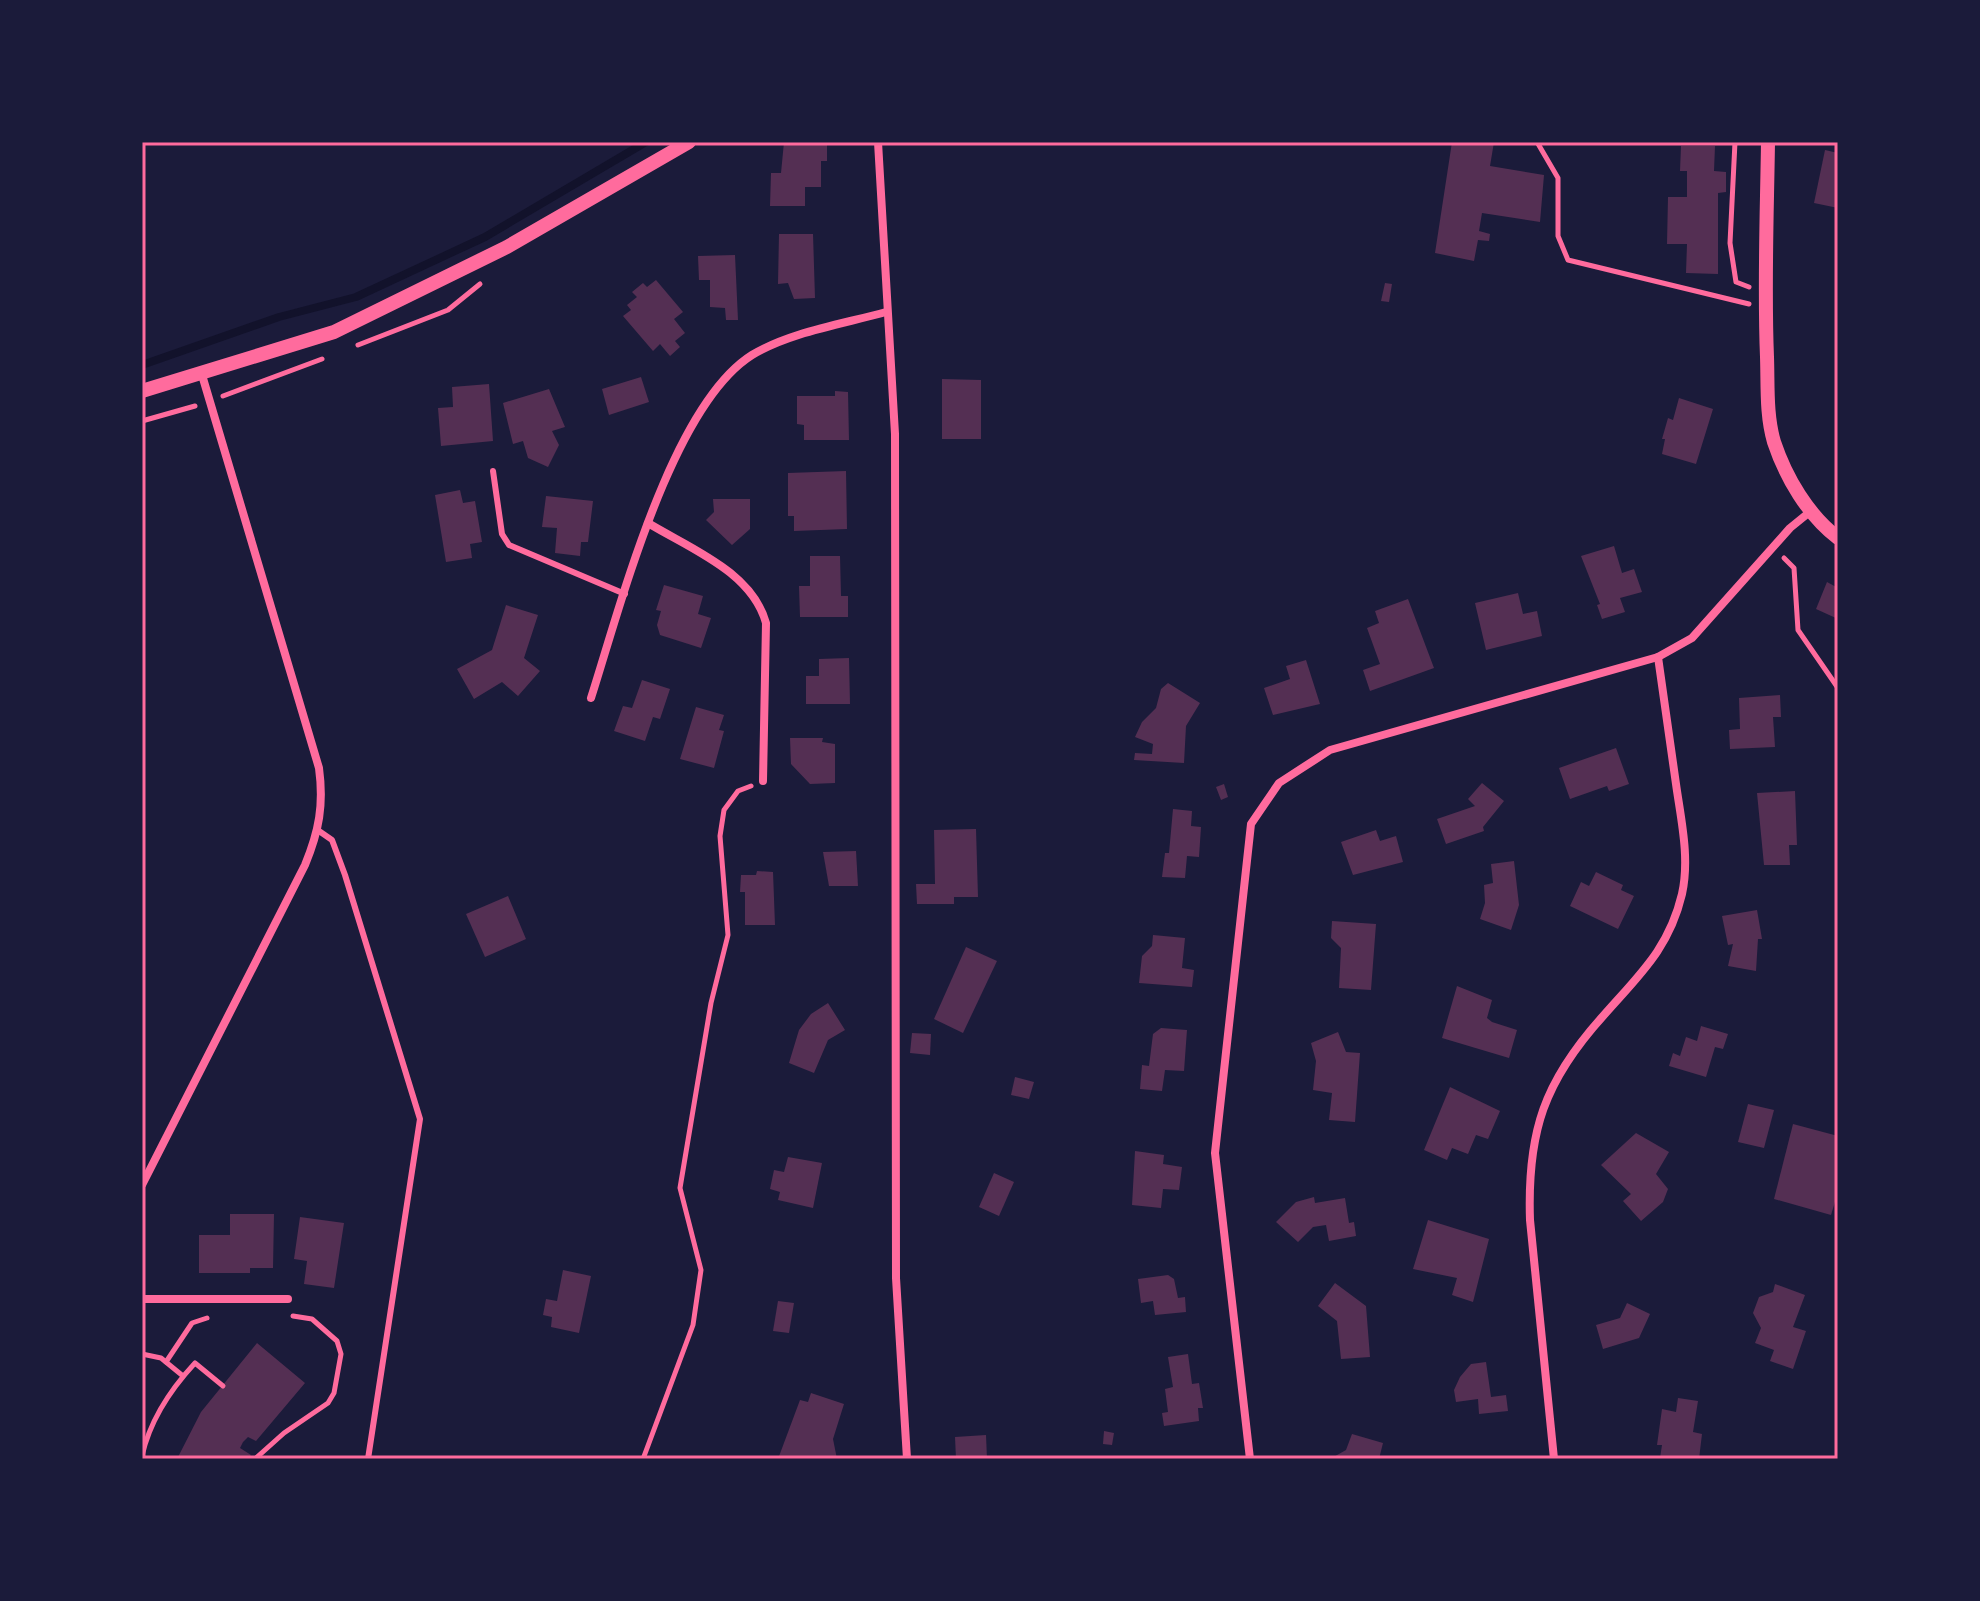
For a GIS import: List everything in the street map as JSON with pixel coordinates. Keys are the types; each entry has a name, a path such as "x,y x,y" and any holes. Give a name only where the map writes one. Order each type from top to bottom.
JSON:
{"street":[{"path":"142,391 334,332 507,247 689,142"},
{"path":"878,142 895,434 896,1278 907,1459"},
{"path":"1768,142 1766,301 1769,415 1774,441 1787,473 1811,511 1838,538"},
{"path":"591,698 666,472 708,405 751,356 778,343 886,312"},
{"path":"142,1185 319,831 323,798 319,768 202,375"},
{"path":"1250,1459 1215,1153 1251,824 1279,783 1330,750 1658,657 1692,638 1772,547 1811,511"},
{"path":"648,523 745,583 760,602 766,623 763,781"},
{"path":"1554,1459 1530,1220 1529,1182 1534,1135 1546,1095 1567,1063 1602,1016 1644,973 1662,947 1682,893 1686,851 1658,657"},
{"path":"142,1299 288,1299"}],"lane":[{"path":"493,471 502,534 509,545 625,594"},
{"path":"319,831 332,840 345,875 420,1119 368,1459"}],"path":[{"path":"1537,142 1558,178 1558,236 1568,260 1766,301"},
{"path":"1735,142 1730,243 1736,282 1766,301"},
{"path":"142,421 209,402"},
{"path":"1772,547 1794,568 1798,630 1838,688"},
{"path":"643,1459 693,1325 701,1270 680,1188 711,1003 728,935 720,836 724,810 738,791 763,781"},
{"path":"255,1459 284,1433 328,1403 334,1393 341,1354 337,1341 312,1319 285,1316"},
{"path":"166,1362 192,1323 221,1317"},
{"path":"142,1355 166,1362 183,1376"},
{"path":"142,1456 147,1436 166,1398 195,1363 223,1386"}],"building":[{"path":"784,142 827,142 827,161 821,161 821,187 805,187 805,206 770,206 771,173 781,173"},
{"path":"1452,142 1494,142 1490,166 1544,175 1540,222 1482,213 1479,231 1490,234 1489,241 1478,240 1474,261 1435,253"},
{"path":"1681,146 1715,146 1714,171 1726,172 1726,192 1718,193 1718,274 1686,273 1687,244 1667,244 1668,197 1687,197 1687,171 1680,171"},
{"path":"1825,150 1838,153 1838,208 1814,203"},
{"path":"779,234 813,234 815,298 794,299 788,283 778,284"},
{"path":"735,255 738,320 726,320 725,308 710,307 710,280 699,280 698,256"},
{"path":"656,280 683,312 674,319 685,333 675,341 680,347 670,356 660,344 653,351 623,316 631,310 627,305 637,297 632,292 643,283 647,287"},
{"path":"1385,283 1392,284 1389,302 1381,301"},
{"path":"641,377 649,402 609,415 602,389"},
{"path":"942,379 981,380 981,439 942,439"},
{"path":"489,384 493,441 441,446 438,408 453,407 452,387"},
{"path":"549,389 565,427 552,431 559,445 548,467 528,458 523,441 513,444 503,403"},
{"path":"835,391 848,392 849,440 804,440 804,425 797,424 797,396 835,396"},
{"path":"1679,398 1713,409 1696,464 1662,454 1665,439 1662,439 1668,418 1673,420"},
{"path":"846,471 847,529 794,531 794,516 788,516 788,473"},
{"path":"460,490 463,503 475,501 482,542 470,544 472,558 446,562 435,495"},
{"path":"546,496 593,501 588,542 581,542 580,556 555,553 557,528 542,527"},
{"path":"713,499 750,499 750,529 732,545 706,520 714,512"},
{"path":"1614,546 1622,573 1634,569 1642,592 1620,598 1625,612 1602,619 1597,605 1600,604 1581,556"},
{"path":"810,556 840,556 841,596 848,596 848,617 800,617 799,586 810,586"},
{"path":"1827,582 1838,588 1838,619 1816,609"},
{"path":"664,585 703,596 698,614 711,618 701,648 660,635 657,625 661,611 656,610"},
{"path":"1518,593 1523,614 1537,611 1542,636 1486,650 1475,603"},
{"path":"1408,599 1434,668 1370,691 1363,670 1380,664 1367,628 1379,623 1375,611"},
{"path":"506,605 538,615 524,658 540,671 518,696 502,682 474,699 457,669 492,650"},
{"path":"849,658 850,704 806,704 806,676 819,676 819,659"},
{"path":"1306,660 1320,704 1273,715 1264,688 1290,679 1286,666"},
{"path":"642,680 670,689 660,719 653,717 645,741 614,731 623,706 632,708"},
{"path":"1168,683 1200,703 1186,726 1184,763 1134,760 1135,753 1152,754 1153,744 1135,737 1142,722 1156,708 1161,689"},
{"path":"1780,695 1781,717 1773,717 1775,747 1730,749 1729,730 1740,729 1739,698"},
{"path":"696,707 724,715 719,730 724,731 714,768 680,759"},
{"path":"790,738 823,738 822,742 835,744 835,783 810,784 791,764"},
{"path":"1616,748 1629,784 1609,791 1607,786 1570,799 1559,768"},
{"path":"1482,783 1504,801 1483,827 1484,831 1446,844 1437,819 1475,806 1468,799"},
{"path":"1224,784 1228,797 1221,800 1216,787"},
{"path":"1795,791 1797,845 1789,845 1790,865 1764,865 1757,793"},
{"path":"1173,809 1192,811 1191,826 1201,827 1199,857 1187,856 1185,878 1162,877 1165,853 1169,853"},
{"path":"976,829 978,897 954,897 954,904 917,904 916,884 935,884 934,830"},
{"path":"1376,830 1380,841 1396,836 1403,862 1353,875 1341,842"},
{"path":"856,851 858,886 829,886 823,852"},
{"path":"1514,861 1519,905 1511,930 1480,919 1485,903 1484,885 1493,883 1491,864"},
{"path":"757,871 773,872 775,925 745,925 745,892 740,892 741,875 756,875"},
{"path":"1596,872 1623,885 1621,890 1634,896 1618,929 1570,906 1581,882 1589,886"},
{"path":"508,896 526,939 485,957 466,914"},
{"path":"1757,910 1762,939 1758,939 1756,971 1728,966 1733,944 1728,945 1722,916"},
{"path":"1332,921 1376,924 1371,990 1339,988 1341,948 1331,938"},
{"path":"1153,935 1185,938 1182,968 1194,970 1192,987 1139,983 1142,956 1152,946"},
{"path":"966,947 997,961 963,1033 934,1019"},
{"path":"1457,986 1492,1000 1487,1018 1517,1030 1509,1058 1442,1038"},
{"path":"828,1003 845,1030 828,1040 814,1073 789,1063 799,1030 811,1014"},
{"path":"1701,1026 1728,1034 1723,1049 1715,1047 1706,1077 1669,1066 1673,1053 1680,1056 1686,1037 1697,1041"},
{"path":"1161,1028 1187,1030 1184,1071 1165,1070 1162,1091 1140,1089 1142,1065 1149,1066 1153,1034"},
{"path":"1338,1032 1346,1052 1360,1053 1355,1122 1329,1120 1332,1093 1313,1090 1316,1061 1311,1043"},
{"path":"912,1033 931,1034 930,1055 910,1053"},
{"path":"1015,1077 1034,1082 1029,1099 1011,1095"},
{"path":"1450,1087 1500,1111 1488,1139 1476,1135 1468,1154 1452,1148 1447,1160 1424,1150"},
{"path":"1748,1104 1774,1110 1764,1148 1738,1142"},
{"path":"1793,1124 1838,1136 1838,1192 1831,1215 1774,1199"},
{"path":"1636,1133 1669,1152 1656,1174 1668,1189 1663,1202 1641,1221 1623,1201 1631,1194 1601,1165"},
{"path":"1135,1151 1164,1155 1163,1164 1182,1167 1179,1190 1163,1189 1161,1208 1132,1205"},
{"path":"788,1157 822,1163 813,1208 778,1200 780,1192 770,1189 774,1170 784,1172"},
{"path":"994,1173 1014,1182 999,1216 979,1207"},
{"path":"1314,1197 1315,1203 1345,1198 1349,1223 1354,1222 1356,1236 1329,1241 1326,1225 1313,1227 1298,1242 1276,1222 1296,1202"},
{"path":"230,1214 274,1214 273,1268 250,1268 250,1273 199,1273 199,1235 230,1235"},
{"path":"300,1217 344,1223 334,1288 304,1284 307,1261 294,1259"},
{"path":"1428,1220 1489,1239 1473,1302 1452,1295 1457,1278 1413,1269"},
{"path":"563,1270 591,1276 579,1333 551,1327 552,1317 543,1315 546,1299 557,1301"},
{"path":"1168,1275 1174,1279 1178,1298 1185,1297 1186,1312 1155,1315 1153,1301 1141,1303 1138,1279"},
{"path":"1335,1283 1366,1306 1370,1357 1341,1359 1337,1321 1318,1306"},
{"path":"1775,1284 1805,1295 1793,1327 1806,1331 1793,1369 1770,1361 1774,1350 1755,1343 1761,1328 1753,1313 1759,1297 1773,1292"},
{"path":"778,1301 794,1303 789,1333 773,1331"},
{"path":"1627,1303 1650,1314 1639,1338 1603,1349 1596,1325 1620,1318"},
{"path":"257,1343 305,1383 256,1441 248,1437 243,1442 240,1448 251,1455 248,1459 177,1459 201,1412"},
{"path":"1188,1354 1192,1384 1199,1383 1203,1408 1198,1408 1199,1421 1164,1426 1162,1413 1168,1412 1165,1389 1173,1387 1168,1357"},
{"path":"1486,1362 1491,1397 1506,1395 1508,1411 1479,1414 1478,1399 1456,1402 1454,1390 1460,1377 1471,1364"},
{"path":"811,1393 844,1404 833,1439 837,1459 778,1459 800,1400 808,1402"},
{"path":"1678,1398 1698,1401 1693,1432 1702,1434 1699,1459 1660,1458 1662,1445 1657,1445 1662,1409 1676,1412"},
{"path":"1104,1431 1114,1433 1112,1445 1103,1444"},
{"path":"1352,1434 1383,1443 1379,1459 1330,1459 1346,1450"},
{"path":"986,1435 987,1459 956,1459 955,1437"}],"waterway":[{"path":"142,365 279,317 356,297 485,237 646,142"}]}
